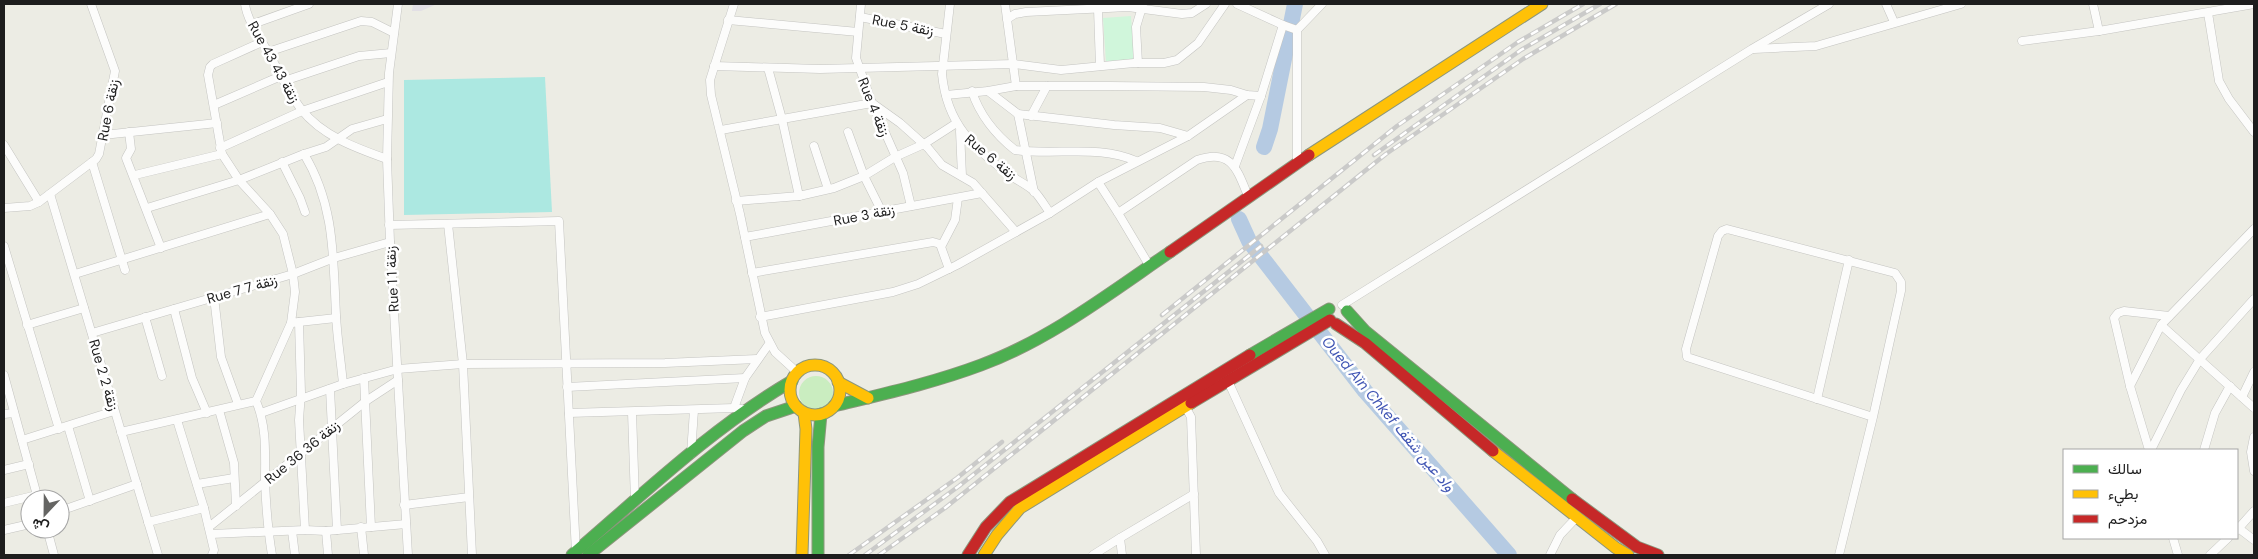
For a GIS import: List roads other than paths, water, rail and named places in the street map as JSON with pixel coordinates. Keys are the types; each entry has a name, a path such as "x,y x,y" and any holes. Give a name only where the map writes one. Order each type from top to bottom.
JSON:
{"main road":[{"path":"588,555 716,450 766,416 800,409 821,414 834,406 924,383 1001,357 1061,325 1297,162 1542,4"},
{"path":"1326,319 1335,304 1344,308 1365,331 1562,492 1637,548 1658,555"},
{"path":"968,555 997,512 1010,502 1296,333 1326,319 1345,320 1344,308"},
{"path":"1326,319 1365,343 1454,420 1616,548 1628,555"},
{"path":"984,555 997,535 1020,508 1186,408 1296,333"},
{"path":"574,554 691,454 769,394 808,367 819,366 830,371 838,382 868,398"},
{"path":"795,377 791,395 800,409 806,429 802,555"},
{"path":"834,406 838,397 838,382"},
{"path":"818,555 818,447 821,414"}],"street":[{"name":"Rue 6 زنقة","path":"91,4 115,71 99,154 94,160"},
{"name":"Rue 43 زنقة 43","path":"245,4 262,42 302,111 339,140 387,159"},
{"path":"253,24 309,4"},
{"name":"Rue 1 زنقة 1","path":"398,4 388,82 387,159 408,555"},
{"path":"733,4 710,80 711,95 721,130 745,238 760,317 769,344 795,377"},
{"name":"Rue 4 زنقة","path":"861,4 856,58 872,103 903,173 911,206"},
{"name":"Rue 6 زنقة","path":"950,4 942,74 946,94 958,128 991,160 1034,192 1050,213"},
{"path":"1004,4 1016,86"},
{"path":"1007,19 1015,14 1026,12 1143,6 1182,14 1192,13 1206,4"},
{"path":"714,66 859,68 1014,64 1061,70 1138,63 1164,63 1177,60 1187,54 1212,26 1225,4"},
{"path":"1237,4 1296,30"},
{"path":"1344,308 1752,49 1829,4"},
{"path":"1886,4 1894,22"},
{"path":"1752,49 1816,46 1961,4"},
{"path":"2093,4 2099,30"},
{"path":"2022,41 2208,13 2254,4"},
{"path":"1297,162 1296,30 1320,5"},
{"path":"1138,63 1136,27 1143,6"},
{"path":"1098,9 1100,66"},
{"path":"2208,13 2219,81 2229,99 2254,132"},
{"name":"Rue 5 زنقة","path":"860,17 946,34"},
{"path":"728,20 858,32"},
{"path":"268,52 361,21 372,22 394,33"},
{"path":"1235,166 1262,96 1284,26"},
{"path":"262,42 211,65 208,75 221,151 239,180 270,214 283,234 293,274 305,530"},
{"path":"214,105 283,78 358,56 391,53"},
{"path":"768,68 782,119 799,196"},
{"path":"135,176 221,151 302,111 388,82"},
{"path":"946,94 988,91 1016,86 1047,86 1204,87 1262,96"},
{"path":"1031,116 1047,86"},
{"path":"972,91 980,110 991,126 1015,150 1102,152 1118,154 1136,161"},
{"path":"988,91 1018,114 1114,126 1160,128 1188,136"},
{"path":"760,317 893,292 918,284 1050,213 1098,182 1136,161 1188,136 1247,95"},
{"path":"721,130 872,103 900,123 924,144 942,165 973,183 1016,232"},
{"path":"1018,114 1034,192"},
{"path":"148,208 239,180 282,162 326,147 339,140 342,134 352,128 387,119"},
{"path":"103,134 217,123"},
{"path":"736,200 799,196 828,189 864,176 895,157 958,128 962,176"},
{"path":"129,132 131,148 126,158 148,208 161,248"},
{"path":"848,132 864,176 882,212"},
{"path":"4,145 39,202"},
{"path":"814,146 828,189"},
{"path":"304,154 322,188 327,208 334,258 336,318 343,384"},
{"path":"1118,213 1197,160 1210,155 1222,157 1235,166 1248,196"},
{"path":"4,208 27,207 39,202 94,160 126,270"},
{"path":"282,162 305,212"},
{"path":"1098,182 1149,265"},
{"name":"Rue 3 زنقة","path":"745,238 982,193"},
{"name":"Rue 2 زنقة 2","path":"50,194 158,555"},
{"path":"949,269 942,246 955,220 958,198"},
{"path":"75,274 270,214"},
{"path":"389,225 559,221 574,554"},
{"path":"448,224 463,364 472,555"},
{"path":"2130,386 2161,325 2254,229"},
{"path":"1839,555 1873,417 1901,291 1901,282 1895,273 1849,260 1727,230 1722,232 1718,236 1685,354 1692,360 1873,417"},
{"name":"Rue 7 زنقة 7","path":"92,333 293,274 334,258 390,242"},
{"path":"752,273 933,242 942,246"},
{"path":"4,246 59,429"},
{"path":"1818,399 1849,260"},
{"path":"214,297 221,357 238,404"},
{"path":"2151,449 2181,390 2200,359 2254,298"},
{"path":"27,325 84,308"},
{"path":"174,309 192,378 208,413"},
{"path":"2150,449 2130,386 2114,322 2115,315 2124,312 2169,316"},
{"path":"145,318 162,376"},
{"path":"295,322 336,318"},
{"path":"272,555 268,532 265,482 265,435 261,413 256,400 295,322"},
{"path":"2161,325 2254,408"},
{"path":"734,408 745,378 769,344"},
{"path":"261,413 343,384 398,368 463,364 665,363 758,359"},
{"path":"665,363 666,381"},
{"path":"2242,397 2254,372"},
{"path":"4,375 36,489"},
{"path":"364,378 371,527"},
{"path":"567,387 745,378"},
{"name":"Rue 36 زنقة 36","path":"210,531 265,482 366,401 398,380"},
{"path":"1228,381 1279,492 1317,541 1325,555"},
{"path":"2204,449 2215,413 2230,386"},
{"path":"330,389 334,427 337,530"},
{"path":"121,432 208,413 256,400"},
{"path":"569,413 734,408 748,410"},
{"path":"1186,408 1191,417 1196,555"},
{"path":"219,410 231,448 236,506"},
{"path":"691,454 694,410"},
{"path":"22,440 114,411"},
{"path":"632,412 635,501"},
{"path":"4,414 14,413"},
{"path":"177,420 210,531 214,550 212,555"},
{"path":"68,426 90,501"},
{"path":"2254,436 2251,452 2254,471"},
{"path":"4,470 29,464"},
{"path":"197,484 234,478"},
{"path":"70,508 137,484"},
{"path":"1093,555 1194,494"},
{"path":"404,505 469,497"},
{"path":"4,503 20,500"},
{"path":"148,522 204,508"},
{"path":"2238,528 2254,511"},
{"path":"1550,555 1560,535 1577,517"},
{"path":"210,531 326,531 406,524"},
{"path":"4,530 20,526"},
{"path":"361,527 364,555"},
{"path":"2238,530 2254,540"},
{"path":"292,531 295,555"},
{"path":"326,531 328,555"},
{"path":"1120,538 1122,555"},
{"path":"50,539 54,555"},
{"path":"2173,539 2178,555"},
{"path":"2210,555 2227,539"}],"waterway":[{"name":"Oued Aïn Chkef واد عين شقف","path":"1264,147 1270,129 1295,4"},
{"name":"Oued Aïn Chkef واد عين شقف","path":"1239,219 1249,241 1365,391 1509,555"}],"railway":[{"path":"1162,315 1397,126 1518,42 1583,4"},
{"path":"1374,155 1521,50 1600,4"},
{"path":"879,555 945,508 1386,154 1523,59 1616,4"},
{"path":"865,555 959,486 1261,246"},
{"path":"849,555 957,478 1002,442"}]}
